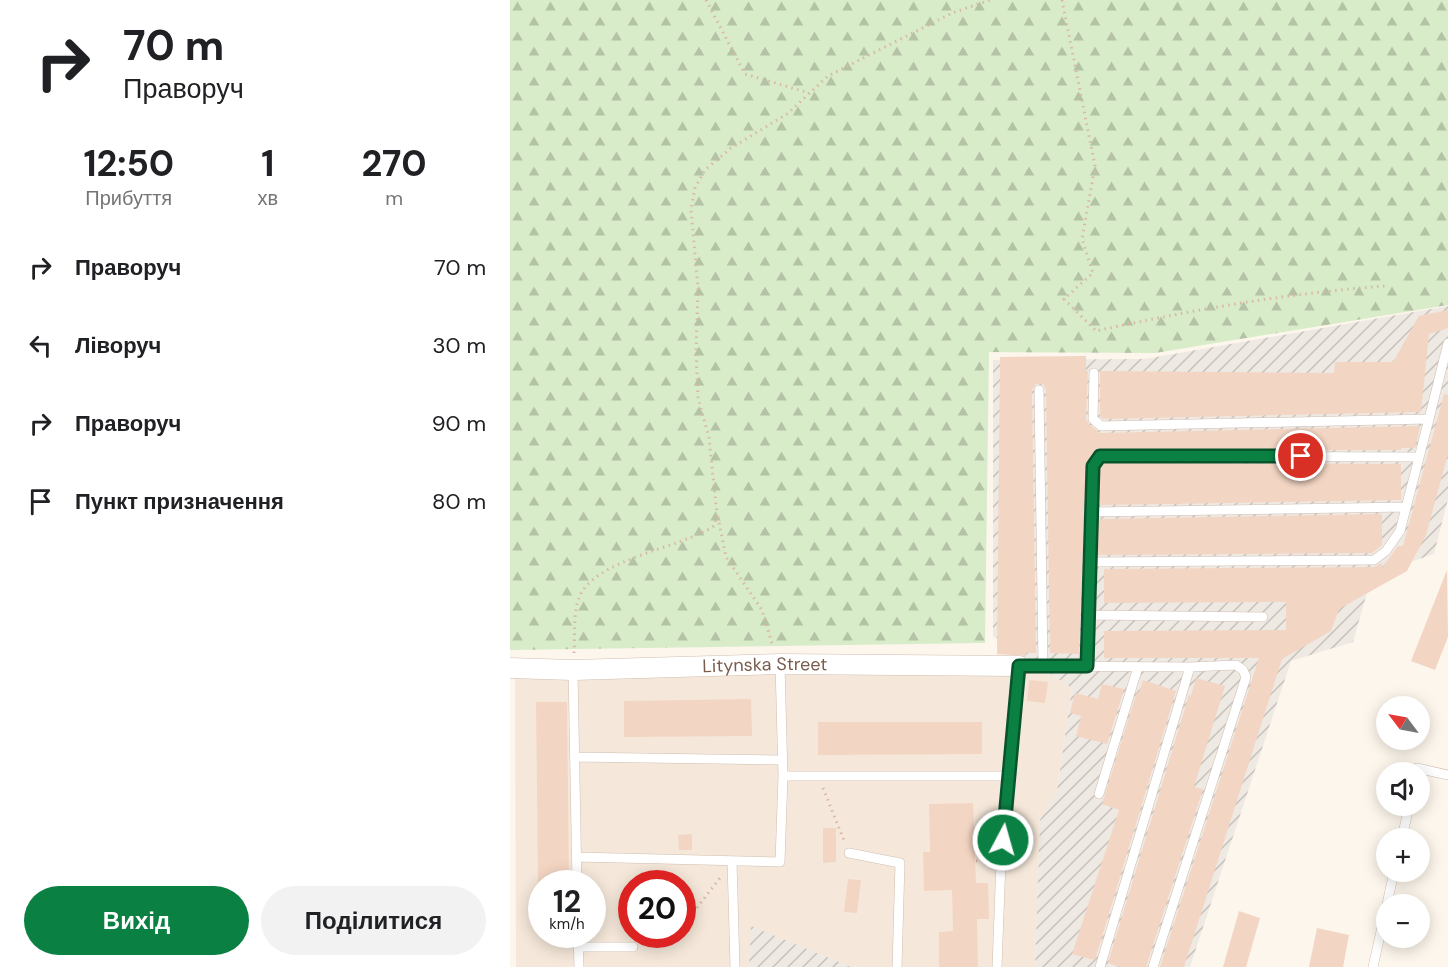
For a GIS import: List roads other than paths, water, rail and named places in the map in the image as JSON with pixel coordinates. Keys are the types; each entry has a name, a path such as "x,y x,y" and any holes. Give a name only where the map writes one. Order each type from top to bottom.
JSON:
{"street":[{"name":"Litynska Street","path":"510,668 573,670 777,664 1019,666"}],"lane":[{"path":"1090,562 1374,560 1386,551 1400,531 1448,343"},
{"path":"1094,373 1093,419 1101,426 1429,419"},
{"path":"1040,390 1043,666"},
{"path":"1087,666 1093,466 1100,456 1419,457"},
{"path":"1092,512 1406,507"},
{"path":"1089,615 1263,616"},
{"path":"577,857 780,862 783,776 777,664"},
{"path":"997,967 1001,861 1019,666 1236,665 1243,670 1246,677 1153,967"},
{"path":"1100,794 1138,667"},
{"path":"1100,967 1190,667"},
{"path":"573,670 577,870"},
{"path":"575,757 782,760"},
{"path":"1430,771 1448,775"},
{"path":"783,776 1009,776"},
{"path":"849,853 900,863 897,967"},
{"path":"732,861 735,967"},
{"path":"579,948 579,967"},
{"path":"1373,967 1377,948"}]}
